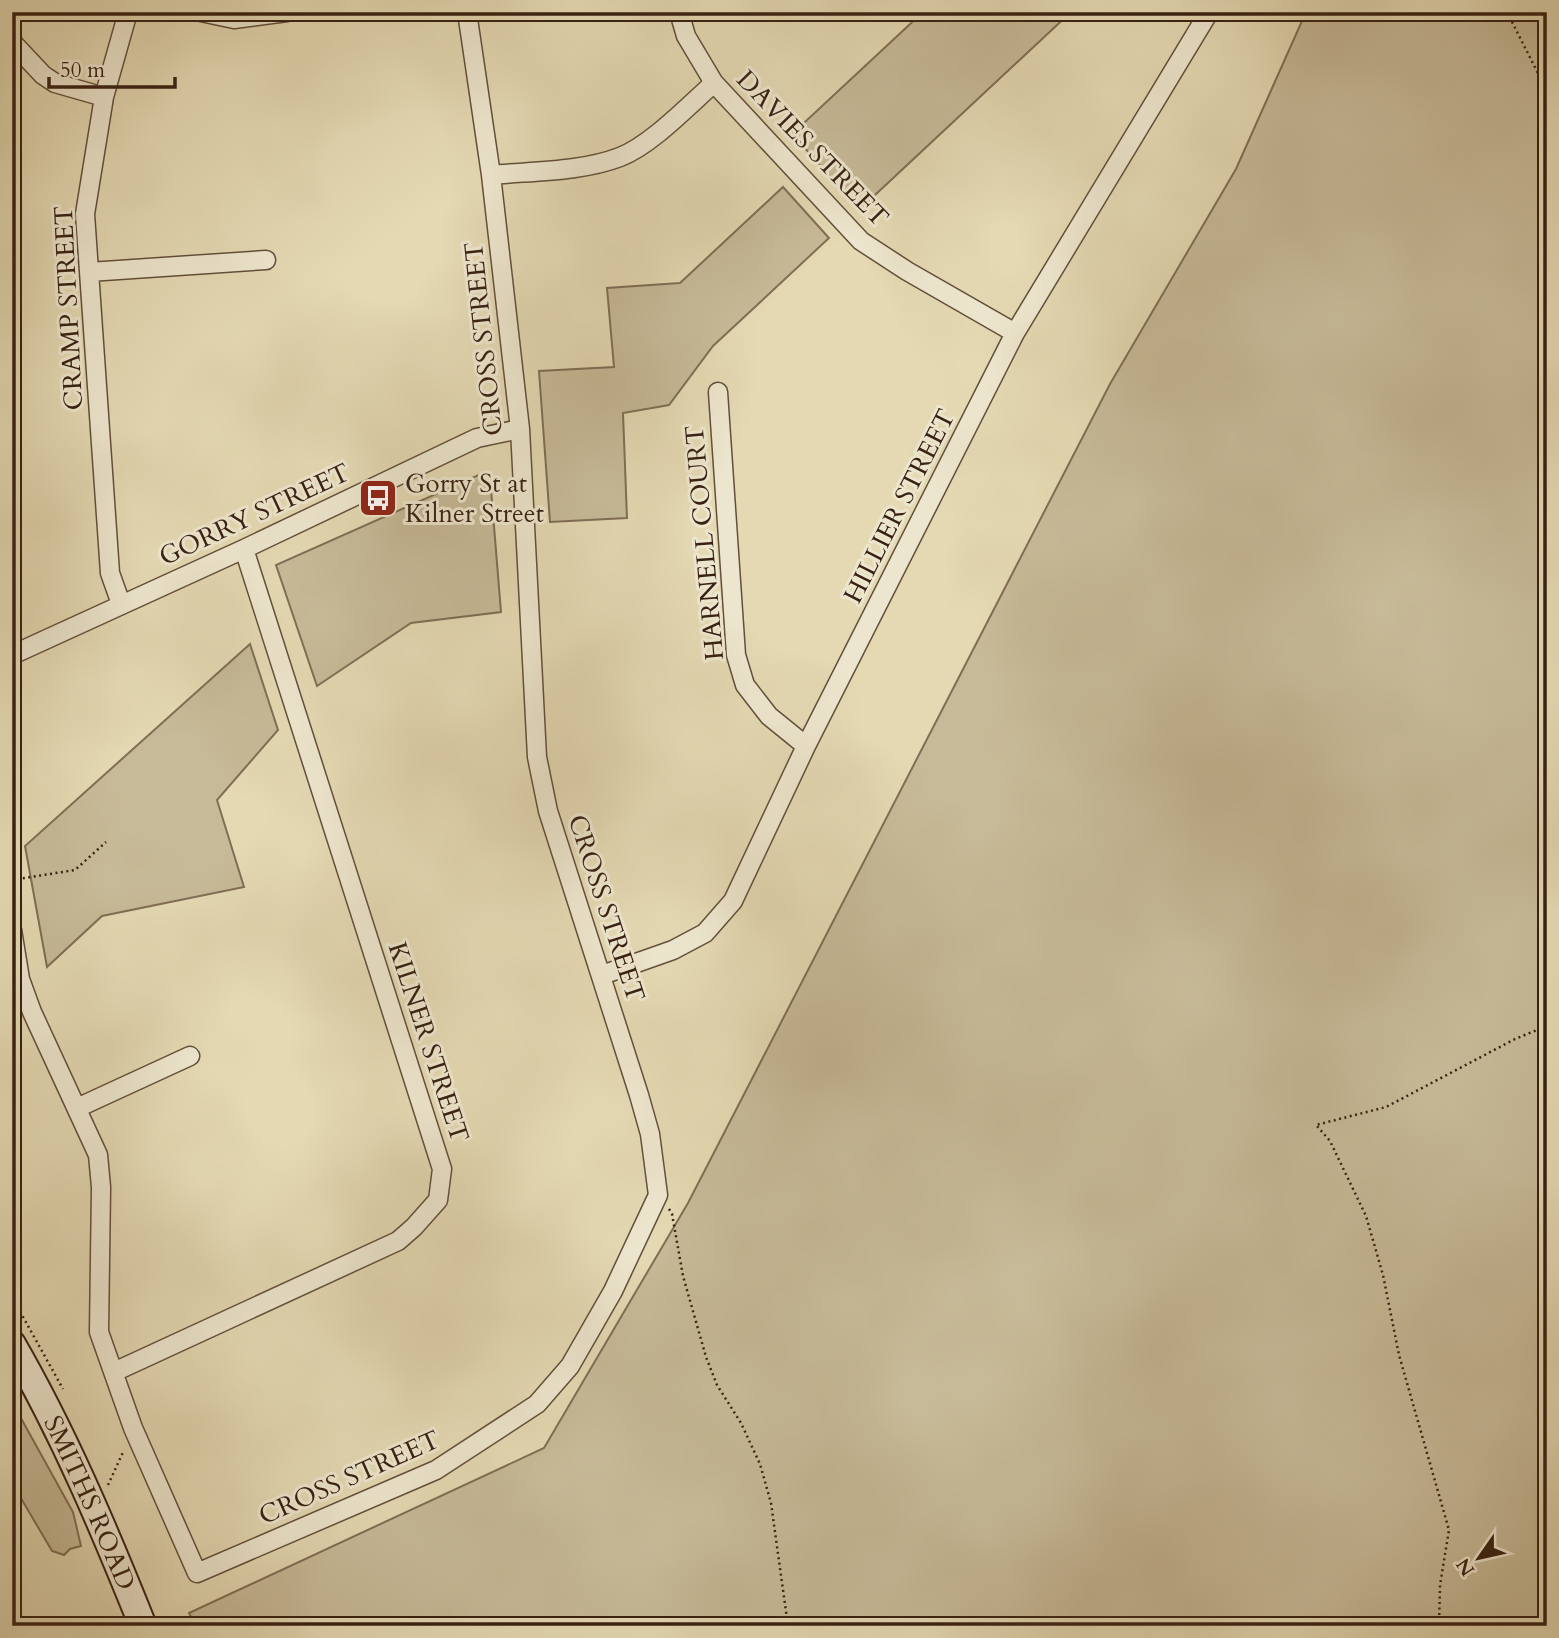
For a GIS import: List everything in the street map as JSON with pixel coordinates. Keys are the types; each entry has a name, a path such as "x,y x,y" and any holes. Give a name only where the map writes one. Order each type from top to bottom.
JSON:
{"street":[{"name":"CRAMP STREET","path":"121,604 110,573 86,214 104,97 128,12"},
{"path":"201,12 234,19 287,12"},
{"name":"CROSS STREET","path":"133,1428 197,1573 436,1470 537,1404 570,1366 613,1291 658,1195 650,1134 602,975 548,811 537,757 520,429 491,175 467,12"},
{"name":"DAVIES STREET","path":"679,12 687,36 713,83 860,241 1015,333"},
{"name":"HILLIER STREET","path":"602,975 673,950 705,933 733,901 806,746 1015,333 1209,12"},
{"path":"12,42 43,75 55,83 104,97"},
{"path":"491,175 587,166 621,157 655,135 713,83"},
{"path":"89,272 266,260"},
{"name":"HARNELL COURT","path":"718,392 736,655 745,685 769,716 806,746"},
{"name":"GORRY STREET","path":"12,655 477,438 520,429"},
{"name":"KILNER STREET","path":"114,1372 398,1241 438,1200 442,1169 244,549"},
{"path":"12,930 20,979 32,1012 98,1155 101,1187 99,1332 133,1428"},
{"path":"77,1108 190,1056"},
{"name":"SMITHS ROAD","path":"12,1344 43,1396 87,1490 143,1626"}],"path":[{"path":"1507,12 1547,91"},
{"path":"12,880 75,870 106,842"},
{"path":"1439,1626 1440,1585 1449,1530 1399,1355 1384,1275 1366,1216 1330,1141 1316,1125 1386,1107 1515,1039 1547,1026"},
{"path":"658,1195 672,1214 683,1276 706,1357 717,1385 741,1423 760,1464 771,1503 789,1626"},
{"path":"108,1485 133,1428"}],"shaded area":[{"path":"923,12 1071,12 860,209 792,134"},
{"path":"1306,12 1547,12 1547,1626 196,1626 189,1613 544,1448 688,1203 1110,384 1236,169"},
{"path":"783,187 829,238 713,346 669,405 623,413 627,518 550,522 539,371 614,367 607,288 680,283"},
{"path":"483,473 490,477 501,612 411,623 317,686 276,565"},
{"path":"250,644 278,730 217,800 244,887 102,916 47,967 25,846"},
{"path":"12,1402 73,1512 81,1546 70,1549 64,1555 52,1551 12,1483"}],"place":[{"name":"Gorry St at Kilner Street","path":"378,498"}]}
